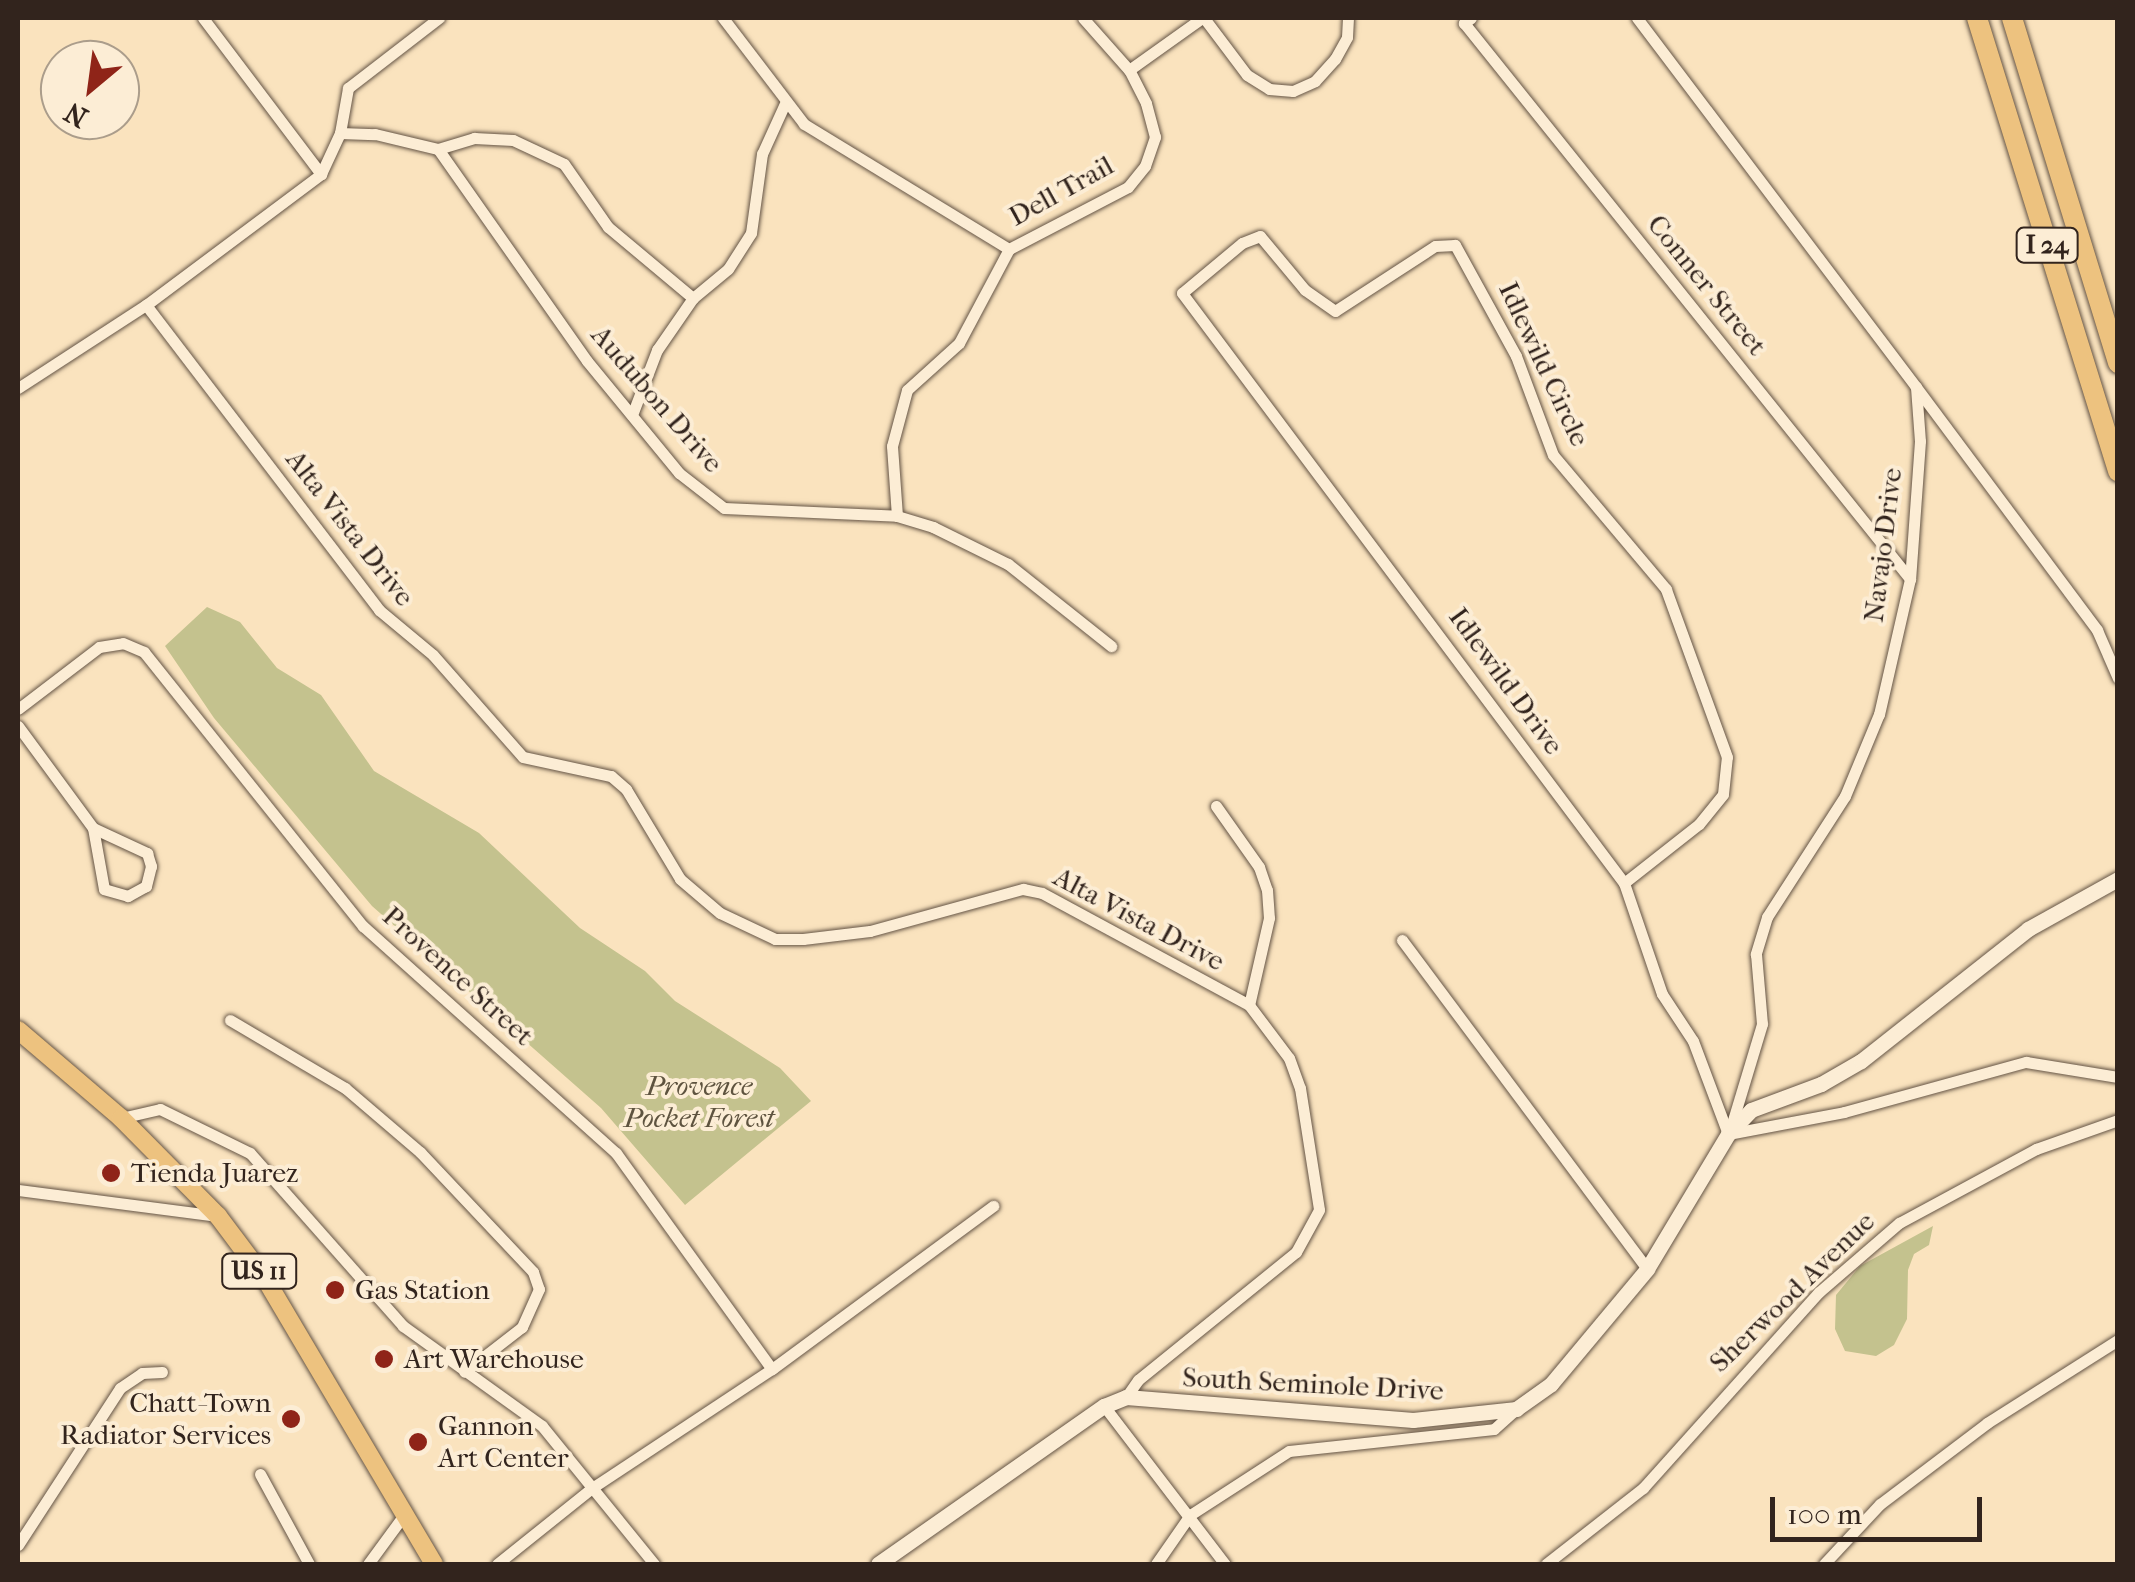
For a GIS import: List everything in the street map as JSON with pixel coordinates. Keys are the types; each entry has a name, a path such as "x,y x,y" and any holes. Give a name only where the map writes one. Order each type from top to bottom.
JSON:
{"highway":[{"name":"I 24","path":"1977,18 2118,472"},
{"name":"I 24","path":"2012,18 2118,363"}],"main road":[{"name":"US 11","path":"18,1030 121,1118 218,1216 266,1280 434,1564"}],"street":[{"path":"203,18 321,174"},
{"path":"18,388 146,305 321,174 340,133 348,88 439,18"},
{"path":"722,18 804,124 844,153 1009,249"},
{"name":"Dell Trail","path":"897,516 891,481 896,412 907,390 959,343 1009,249 1128,187 1145,166 1156,137 1129,70 1084,18"},
{"path":"1129,70 1203,18 1247,75 1269,89 1293,91 1315,80 1335,59 1347,37 1348,18"},
{"path":"1637,18 2097,630 2118,678"},
{"name":"Conner Street","path":"1468,20 1910,578"},
{"path":"632,415 656,350 693,298 728,269 751,233 762,154 786,102"},
{"path":"340,133 438,150 474,138 513,140 564,164 608,227 693,298"},
{"name":"Audubon Drive","path":"438,150 632,415 679,472 724,508 897,516 1008,564 1111,646"},
{"name":"Idlewild Circle","path":"1182,292 1198,273 1260,236 1305,290 1335,312 1435,246 1455,245 1466,258 1516,356 1553,455 1666,589 1727,756 1723,794 1699,824 1624,883"},
{"name":"Idlewild Drive","path":"1182,292 1624,883 1662,994 1693,1042 1728,1134"},
{"name":"Alta Vista Drive","path":"146,305 379,610 433,655 523,757 611,776 626,790 680,879 720,913 775,939 802,939 870,931 1022,889 1042,893 1249,1005 1289,1058 1300,1088 1319,1210 1296,1252 1138,1380 1126,1397"},
{"name":"Navajo Drive","path":"1728,1134 1762,1024 1756,954 1767,918 1845,796 1865,752 1910,578 1920,441 1916,387"},
{"name":"Provence Street","path":"18,710 99,647 122,642 144,652 364,926 616,1154 772,1369"},
{"path":"18,726 93,828 104,888 128,896 146,886 147,853 93,828"},
{"path":"1216,806 1259,867 1266,890 1269,918 1249,1005"},
{"path":"1156,1564 1190,1515 1289,1451 1494,1429 1551,1384 1646,1269 1728,1134 1752,1110 1821,1084 1861,1061 2028,929 2118,879"},
{"path":"1402,940 1646,1269"},
{"path":"230,1020 344,1088 420,1152 532,1272 539,1289 522,1327 464,1372"},
{"path":"1728,1134 1844,1112 2026,1062 2118,1077"},
{"path":"121,1118 160,1109 250,1153 403,1326 542,1426 654,1564"},
{"name":"Sherwood Avenue","path":"1546,1564 1643,1488 1819,1292 1899,1223 2036,1149 2118,1120"},
{"path":"18,1190 218,1216"},
{"path":"497,1564 592,1488 772,1369 993,1206"},
{"path":"1824,1564 1880,1504 1987,1422 2118,1340"},
{"path":"18,1544 40,1518 120,1388 142,1373 162,1372"},
{"name":"South Seminole Drive","path":"878,1564 1104,1406 1126,1397 1413,1420 1516,1409"},
{"path":"1104,1406 1225,1564"},
{"path":"260,1474 310,1564"},
{"path":"368,1564 404,1515"}],"green space":[{"name":"Provence Pocket Forest","path":"207,607 240,622 277,668 321,695 374,771 479,833 580,928 645,971 675,1001 780,1068 811,1101 685,1205 601,1108 372,906 214,718 165,646"},
{"path":"1933,1226 1929,1245 1914,1254 1908,1270 1907,1319 1894,1345 1876,1356 1845,1351 1835,1329 1836,1295 1860,1266"}],"place":[{"name":"Tienda Juarez","path":"111,1173"},
{"name":"Gas Station","path":"335,1290"},
{"name":"Art Warehouse","path":"384,1359"},
{"name":"Chatt-Town Radiator Services","path":"291,1419"},
{"name":"Gannon Art Center","path":"418,1442"}]}
